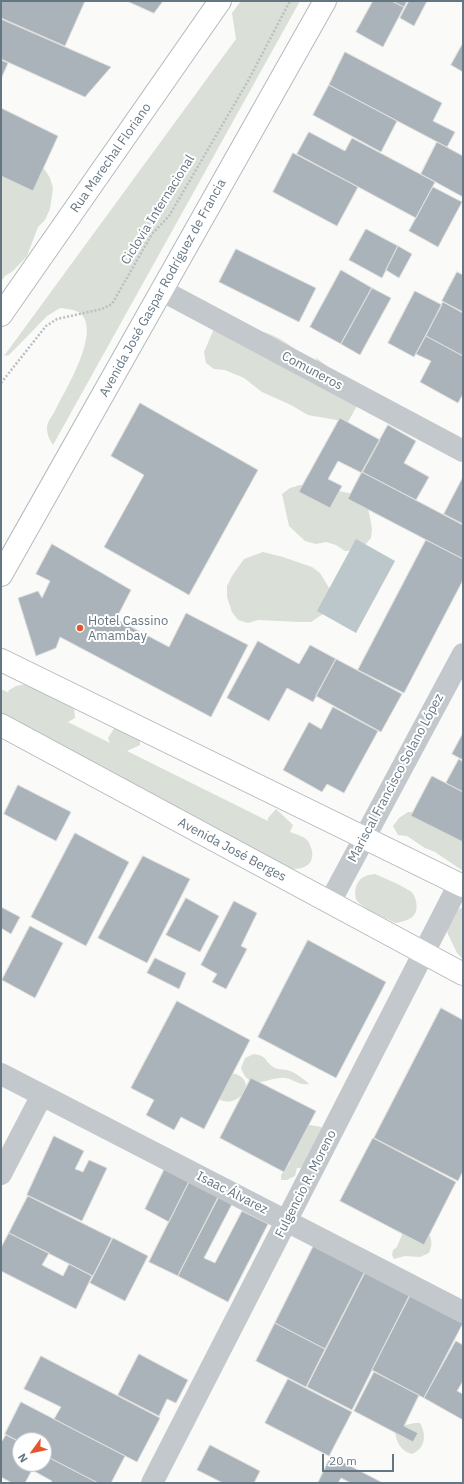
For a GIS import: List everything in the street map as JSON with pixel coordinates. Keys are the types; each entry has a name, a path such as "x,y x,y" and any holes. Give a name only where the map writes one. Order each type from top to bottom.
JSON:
{"main road":[{"name":"Rua Marechal Floriano","path":"1,314 220,1"},
{"name":"Avenida José Gaspar Rodríguez de Francia","path":"1,575 325,1"},
{"path":"1,660 461,885"},
{"name":"Avenida José Berges","path":"1,725 463,974"}],"street":[{"name":"Comuneros","path":"161,290 463,451"},
{"name":"Mariscal Francisco Solano López","path":"330,902 463,654"},
{"name":"Fulgencio R. Moreno","path":"152,1483 424,953 461,885"},
{"name":"Isaac Álvarez","path":"1,1074 463,1312"},
{"path":"1,1174 42,1095"}],"path":[{"name":"Ciclovia Internacional","path":"1,383 46,326 56,319 102,309 112,304 152,234 169,216 248,81 290,1"}],"shaded area":[{"path":"241,1 300,1 53,445 49,439 47,426 72,378 83,350 87,326 83,316 75,311 60,308 47,316 9,355 4,356 236,39 232,13"},
{"path":"1,140 30,156 45,170 50,178 53,188 50,209 45,220 38,227 27,256 1,281"},
{"path":"221,324 253,329 279,338 292,346 322,370 315,357 362,393 348,422 308,415 291,405 262,392 244,378 225,370 214,369 206,363 204,352 213,331"},
{"path":"300,485 311,485 353,494 368,508 372,528 371,538 364,546 355,550 345,551 336,545 326,542 316,544 305,541 289,526 282,494 290,488"},
{"path":"356,539 395,561 356,633 317,611"},
{"path":"263,552 312,567 320,573 331,591 329,610 311,622 258,620 248,623 238,620 232,612 227,597 227,586 244,559"},
{"path":"26,684 74,707 75,718 68,722 110,743 108,738 119,721 140,734 140,745 127,751 268,821 268,818 276,809 293,825 290,832 303,837 309,843 312,851 310,863 304,867 292,869 1,717 1,689 9,693 8,691 16,686"},
{"path":"408,812 419,812 463,837 463,871 435,852 425,848 407,836 398,835 393,826 399,818"},
{"path":"375,874 401,886 414,895 417,906 415,914 412,917 405,921 396,923 374,913 358,902 355,895 357,884 363,877"},
{"path":"463,907 463,959 457,953 447,932 453,912"},
{"path":"254,1054 263,1057 275,1068 287,1070 296,1074 309,1084 302,1084 285,1078 260,1082 249,1080 241,1068 245,1058"},
{"path":"231,1073 240,1076 245,1081 246,1087 238,1098 231,1101 224,1101 216,1097"},
{"path":"310,1125 321,1127 326,1135 301,1168 297,1168 295,1176 287,1180 281,1180 281,1175 290,1163 289,1158 305,1126"},
{"path":"426,1229 430,1235 431,1241 429,1253 420,1257 405,1256 394,1259 392,1255 393,1250 397,1247 403,1232"},
{"path":"420,1423 424,1432 424,1441 420,1449 412,1454 405,1451 399,1445 395,1430 405,1425"}],"building":[{"path":"1,1 85,1 65,46 1,18"},
{"path":"127,1 163,1 154,13"},
{"path":"373,1 392,1 404,7 383,47 356,32"},
{"path":"392,1 407,1 404,7"},
{"path":"409,1 427,1 414,26 400,18"},
{"path":"1,19 111,67 85,97 1,59"},
{"path":"463,43 463,72 451,65"},
{"path":"345,52 442,103 433,121 455,132 447,147 329,85"},
{"path":"1,60 8,63 1,79"},
{"path":"329,85 397,121 381,152 313,115"},
{"path":"1,108 58,136 33,191 1,176"},
{"path":"309,132 345,151 352,138 435,182 416,218 297,154"},
{"path":"437,142 463,156 463,197 421,174"},
{"path":"293,153 358,187 337,226 273,192"},
{"path":"433,187 462,202 438,247 409,231"},
{"path":"366,229 398,246 382,278 349,260"},
{"path":"398,246 412,254 399,278 386,270"},
{"path":"236,249 316,288 299,322 219,282"},
{"path":"341,270 372,288 341,344 310,327"},
{"path":"457,272 463,275 463,312 442,301"},
{"path":"372,288 391,298 360,355 341,344"},
{"path":"415,291 442,305 414,357 388,343"},
{"path":"443,302 463,313 463,356 426,336"},
{"path":"426,336 463,356 463,394 458,403 420,382 431,361 416,354"},
{"path":"140,403 258,470 189,595 104,547 144,475 111,456"},
{"path":"340,418 380,440 362,473 338,461 328,479 342,486 330,508 299,492"},
{"path":"388,425 416,441 404,463 429,477 416,500 362,472"},
{"path":"362,472 463,525 463,559 348,499"},
{"path":"463,477 463,524 444,514"},
{"path":"426,540 463,559 463,580 404,693 358,670"},
{"name":"Hotel Cassino Amambay","path":"52,544 131,590 116,619 169,647 186,613 248,645 211,717 60,637 56,648 36,656 18,598 38,591 42,598 50,581 36,574"},
{"path":"258,641 299,664 310,645 336,659 313,702 287,688 269,721 227,698"},
{"path":"336,659 402,694 381,732 316,696"},
{"path":"333,707 378,731 344,793 327,784 322,792 283,770 309,722 321,729"},
{"path":"463,733 463,760 452,754"},
{"path":"459,759 463,762 463,792 446,783"},
{"path":"432,776 463,792 463,842 411,816"},
{"path":"18,785 71,812 56,841 4,814"},
{"path":"75,833 129,862 86,946 31,917"},
{"path":"143,856 190,879 147,963 98,938"},
{"path":"186,898 219,916 200,952 166,935"},
{"path":"234,901 257,913 241,946 247,949 226,989 212,982 217,974 201,965"},
{"path":"1,907 20,917 11,934 1,928"},
{"path":"30,926 63,943 35,998 2,980"},
{"path":"308,940 386,982 336,1078 258,1037"},
{"path":"155,958 186,973 179,989 147,973"},
{"path":"177,1001 250,1040 204,1129 181,1117 174,1130 146,1115 154,1100 131,1088"},
{"path":"441,1008 463,1020 463,1171 458,1181 374,1138"},
{"path":"251,1078 316,1111 284,1172 220,1138"},
{"path":"54,1136 84,1151 75,1169 83,1172 89,1160 107,1168 82,1221 27,1195"},
{"path":"373,1138 456,1182 424,1245 340,1201"},
{"path":"165,1168 190,1180 169,1222 145,1209"},
{"path":"190,1180 219,1195 178,1276 149,1262"},
{"path":"28,1196 112,1238 93,1276 9,1233"},
{"path":"219,1197 232,1204 204,1258 215,1263 242,1211 268,1224 228,1302 178,1276"},
{"path":"9,1233 49,1253 42,1265 63,1276 69,1264 92,1276 76,1309 1,1271 1,1248"},
{"path":"113,1238 148,1256 125,1301 90,1283"},
{"path":"315,1243 366,1269 325,1349 275,1323"},
{"path":"367,1269 411,1292 352,1410 307,1387"},
{"path":"410,1296 463,1323 424,1398 372,1370"},
{"path":"275,1323 325,1349 306,1387 256,1361"},
{"path":"456,1341 463,1345 463,1381 457,1391 463,1394 463,1420 424,1398"},
{"path":"139,1354 188,1380 176,1403 167,1399 159,1416 118,1395"},
{"path":"41,1356 160,1418 137,1462 54,1419 61,1407 24,1389"},
{"path":"374,1372 419,1395 404,1426 418,1433 413,1442 354,1411"},
{"path":"288,1379 352,1412 329,1456 265,1423"},
{"path":"21,1402 125,1456 111,1483 98,1483 52,1459 52,1432 12,1432 12,1438 5,1434"},
{"path":"6,1435 12,1438 12,1472 31,1472 25,1483 12,1483 1,1477 1,1443"},
{"path":"210,1445 260,1471 254,1483 223,1483 197,1470"},
{"path":"331,1456 383,1483 351,1483 341,1478 338,1483 318,1483"},
{"path":"52,1459 98,1483 50,1483 52,1481 36,1472 52,1472"}],"place":[{"name":"Hotel Cassino Amambay","path":"80,628"}]}
